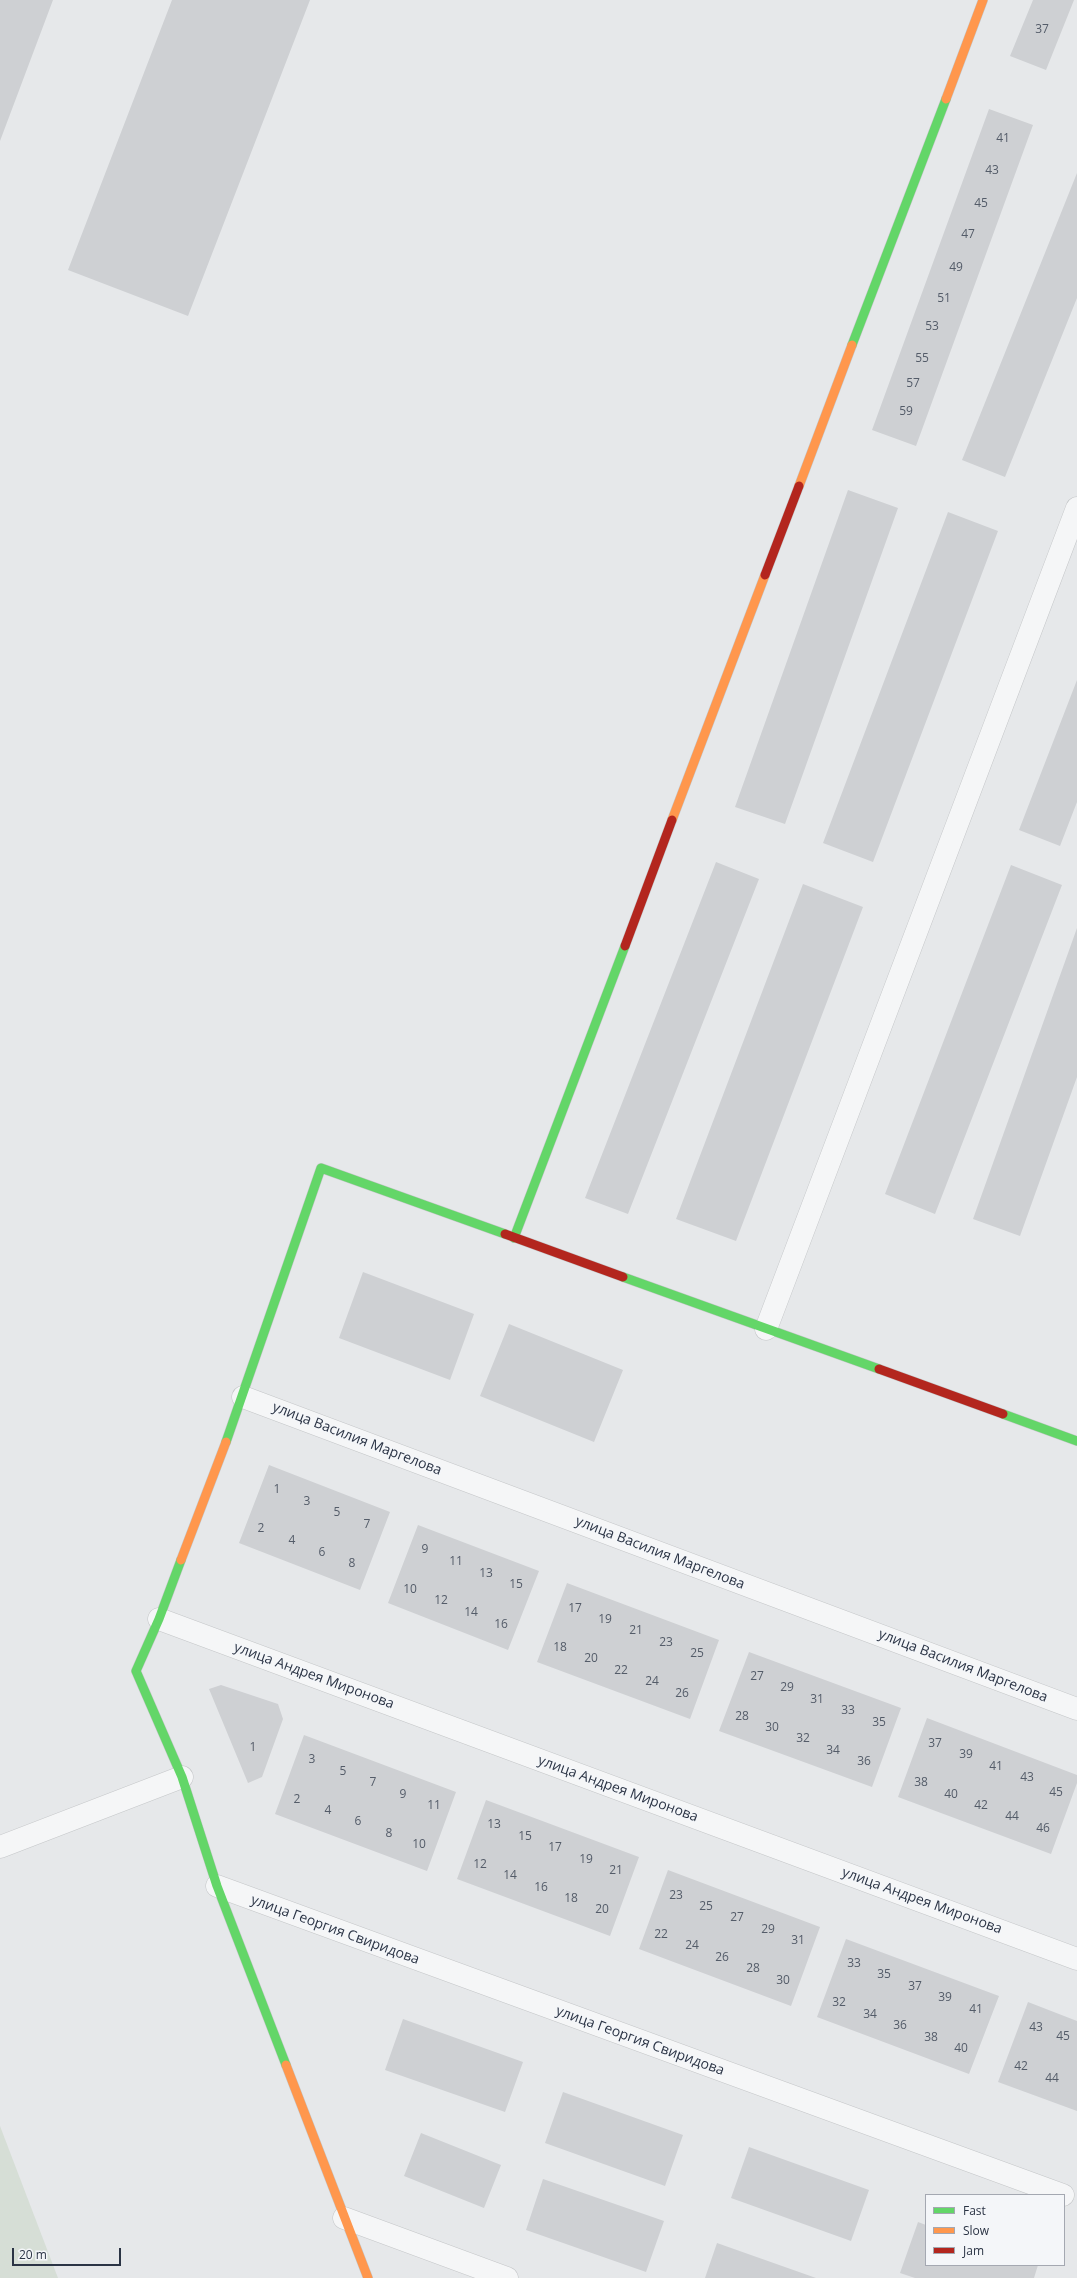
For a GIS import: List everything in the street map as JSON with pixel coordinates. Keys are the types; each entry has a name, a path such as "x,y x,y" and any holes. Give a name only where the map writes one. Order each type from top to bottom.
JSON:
{"street":[{"path":"514,1238 983,0"},
{"path":"766,1329 1077,508"},
{"path":"368,2278 217,1886 182,1777 136,1670 159,1619 243,1397 321,1168 1077,1441"},
{"name":"улица Василия Маргелова","path":"243,1397 1077,1709"},
{"name":"улица Андрея Миронова","path":"159,1619 1077,1958"},
{"path":"0,1847 182,1777"},
{"name":"улица Георгия Свиридова","path":"217,1886 1060,2194"},
{"name":"улица Георгия Свиридова","path":"1065,2196 1077,2200"},
{"path":"344,2218 507,2278"}],"shaded area":[{"path":"0,2126 58,2278 0,2278"}],"building":[{"path":"0,0 53,0 0,141"},
{"path":"172,0 310,0 188,316 68,270"},
{"path":"1033,0 1074,0 1046,70 1010,56"},
{"path":"989,109 1033,125 916,446 872,430"},
{"path":"1077,173 1077,298 1005,477 962,460"},
{"path":"848,490 898,508 785,824 735,807"},
{"path":"948,512 998,531 873,862 823,843"},
{"path":"1077,680 1077,802 1060,846 1019,830"},
{"path":"716,862 759,879 628,1214 585,1198"},
{"path":"1011,865 1062,885 935,1214 885,1194"},
{"path":"803,884 863,907 736,1241 676,1219"},
{"path":"1077,928 1077,1077 1020,1236 973,1219"},
{"path":"363,1272 474,1314 450,1380 339,1338"},
{"path":"509,1324 623,1370 594,1442 480,1396"},
{"path":"269,1465 390,1512 360,1590 239,1543"},
{"path":"418,1525 539,1571 508,1650 388,1603"},
{"path":"567,1583 719,1640 690,1719 537,1662"},
{"path":"749,1652 901,1708 872,1787 719,1731"},
{"path":"221,1685 278,1704 283,1719 262,1777 248,1783 209,1689"},
{"path":"927,1718 1077,1775 1077,1783 1051,1854 898,1797"},
{"path":"304,1735 456,1792 427,1871 275,1814"},
{"path":"486,1800 639,1857 610,1936 457,1879"},
{"path":"668,1870 820,1927 791,2006 639,1949"},
{"path":"846,1939 999,1996 969,2074 817,2017"},
{"path":"1028,2002 1077,2021 1077,2111 998,2082"},
{"path":"403,2019 523,2062 505,2112 385,2070"},
{"path":"563,2092 683,2135 665,2186 545,2143"},
{"path":"421,2133 501,2165 484,2208 404,2176"},
{"path":"749,2147 869,2190 851,2241 731,2198"},
{"path":"543,2179 664,2221 646,2272 526,2230"},
{"path":"918,2222 925,2225 925,2266 1038,2266 1034,2278 915,2278 900,2273"},
{"path":"717,2243 816,2278 705,2278"}],"traffic: fast":[{"path":"852,345 946,99"},
{"path":"514,1238 625,946"},
{"path":"226,1442 321,1168 505,1234"},
{"path":"623,1277 879,1369"},
{"path":"1003,1414 1077,1441"},
{"path":"181,1560 159,1619 136,1671 182,1777 217,1886 286,2065"}],"traffic: slow":[{"path":"946,99 983,0"},
{"path":"799,486 852,345"},
{"path":"672,820 765,575"},
{"path":"181,1560 226,1442"},
{"path":"286,2065 368,2278"}],"traffic: jam":[{"path":"765,575 799,486"},
{"path":"625,946 672,820"},
{"path":"505,1234 623,1277"},
{"path":"879,1369 1003,1414"}]}
